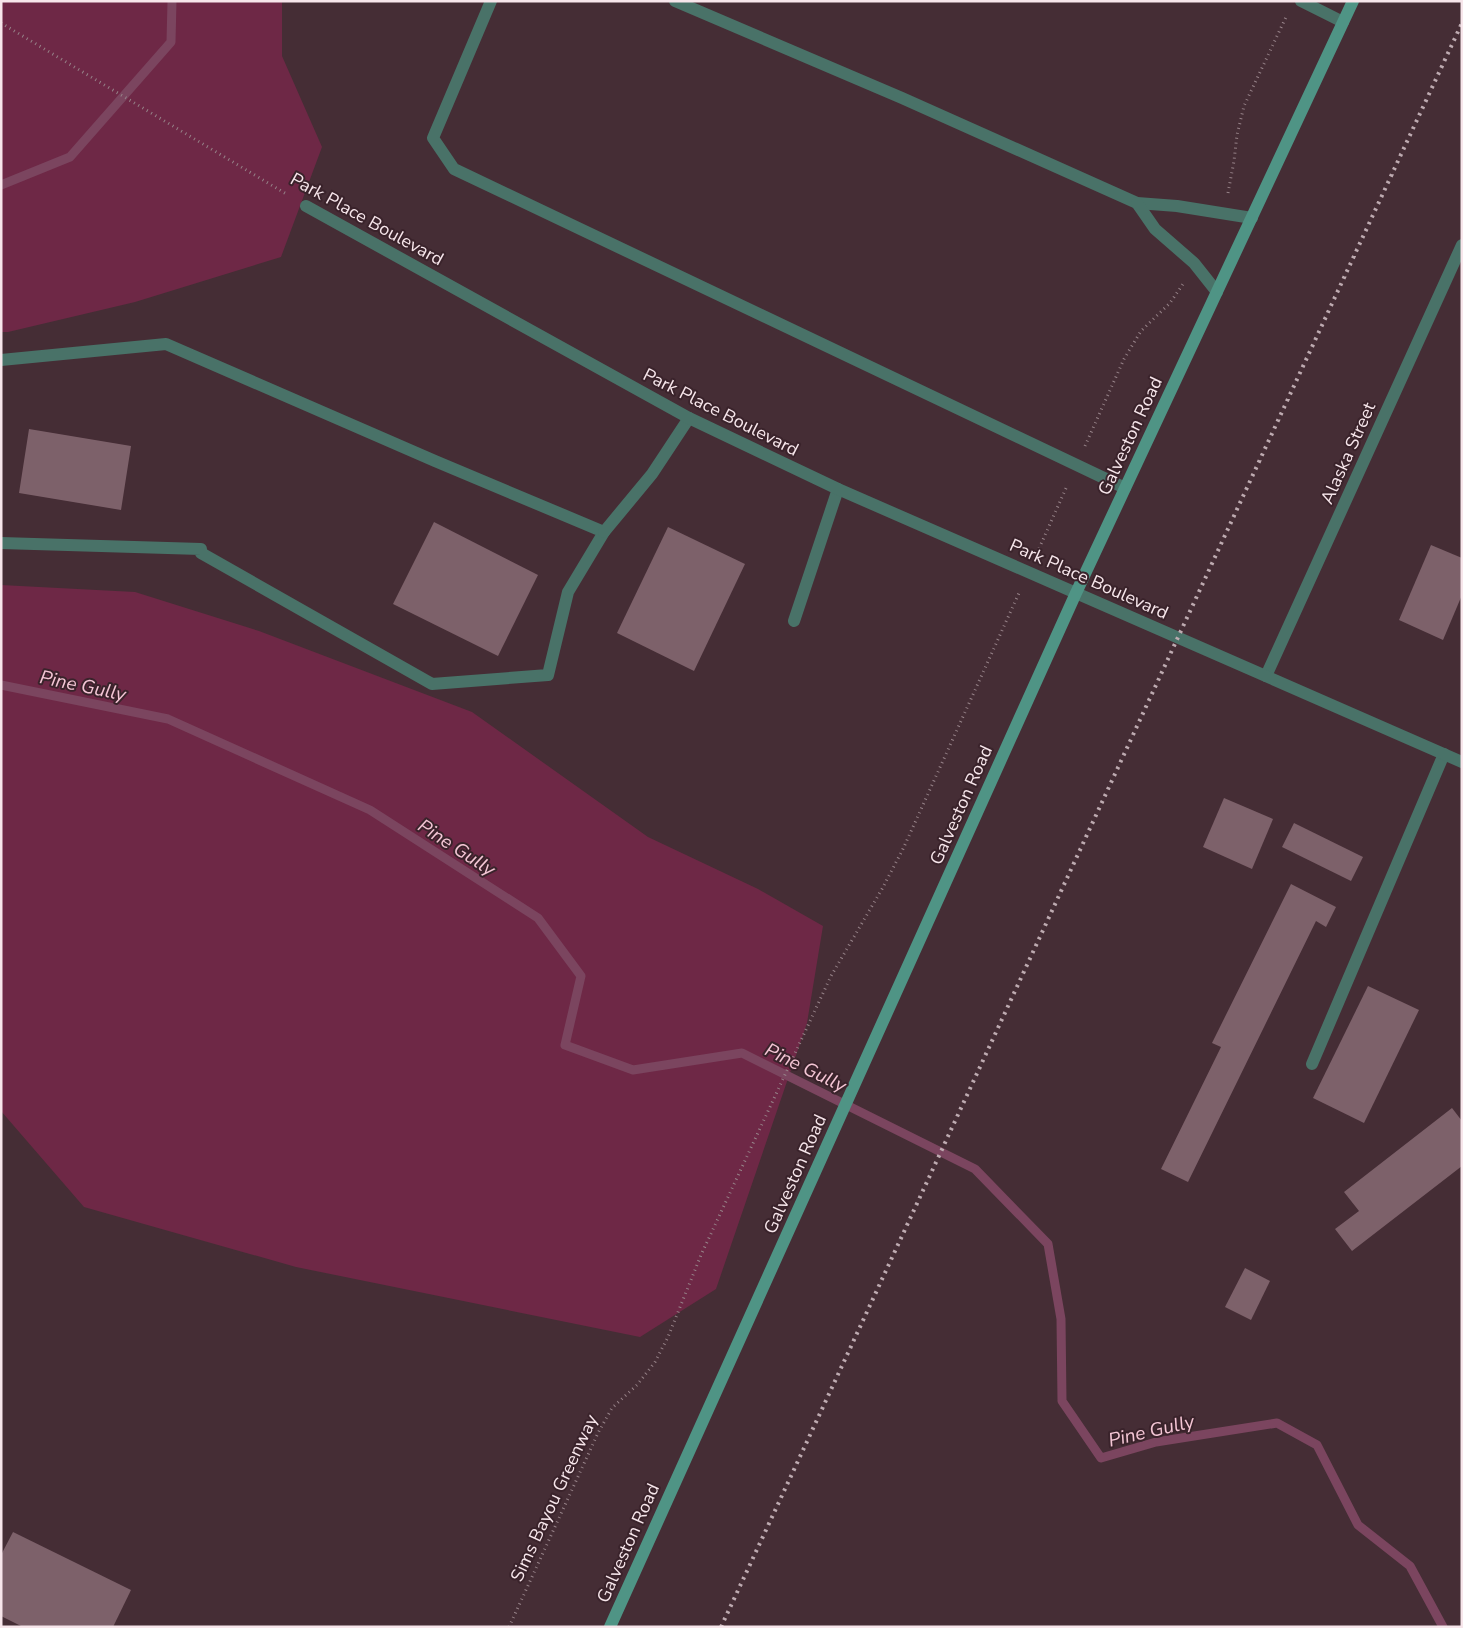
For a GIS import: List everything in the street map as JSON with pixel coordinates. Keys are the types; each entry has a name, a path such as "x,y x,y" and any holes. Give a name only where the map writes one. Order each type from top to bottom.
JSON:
{"main road":[{"name":"Galveston Road","path":"610,1627 1076,593 1353,1"}],"street":[{"path":"491,1 433,138 454,169 1125,488"},
{"path":"675,1 902,98 1138,203 1177,206 1252,218"},
{"path":"1301,1 1343,22"},
{"path":"1138,203 1155,229 1194,263 1217,292"},
{"name":"Park Place Boulevard","path":"306,206 689,418 838,489 1462,762"},
{"name":"Alaska Street","path":"1266,676 1462,245"},
{"path":"1,360 166,344 604,532"},
{"path":"1,543 201,549 201,552 432,684 548,675 568,592 604,532 652,474 689,418"},
{"path":"794,621 838,489"},
{"path":"1312,1064 1444,754"}],"path":[{"path":"1228,194 1237,135 1244,106 1289,10"},
{"name":"Park Place Boulevard","path":"2,23 306,206"},
{"path":"1085,445 1124,359 1141,331 1170,303 1184,282"},
{"path":"1043,540 1070,481"},
{"name":"Sims Bayou Greenway","path":"509,1627 598,1433 612,1408 637,1385 655,1362 668,1337 701,1255 830,976 882,890 903,849 1012,607"}],"shaded area":[{"path":"1,1 282,1 282,56 322,147 281,257 135,302 8,332 1,332"},
{"path":"1,585 135,592 259,631 472,712 648,837 758,889 823,926 807,1023 716,1289 640,1337 296,1267 84,1207 1,1111"}],"building":[{"path":"29,429 131,446 121,510 19,493"},
{"path":"434,522 538,575 498,656 393,604"},
{"path":"668,527 745,564 694,671 617,633"},
{"path":"1431,545 1462,558 1462,595 1443,640 1399,620"},
{"path":"1224,798 1273,819 1252,869 1203,847"},
{"path":"1294,823 1363,857 1351,881 1282,847"},
{"path":"1291,884 1336,907 1326,927 1316,921 1188,1182 1161,1169 1221,1047 1212,1043"},
{"path":"1368,986 1419,1010 1364,1123 1313,1098"},
{"path":"1452,1108 1462,1121 1462,1166 1352,1251 1335,1229 1359,1211 1344,1192"},
{"path":"1245,1268 1270,1281 1251,1320 1225,1307"},
{"path":"13,1532 131,1590 113,1627 23,1627 1,1616 1,1555"}],"waterway":[{"path":"1,185 70,157 171,42 172,1"},
{"name":"Pine Gully","path":"1,685 168,719 370,810 538,918 581,976 565,1045 633,1070 742,1053 975,1169 1048,1244 1061,1319 1062,1401 1101,1458 1156,1442 1277,1423 1317,1445 1358,1525 1410,1566 1443,1627"}],"railway":[{"path":"721,1627 1462,23"}]}
